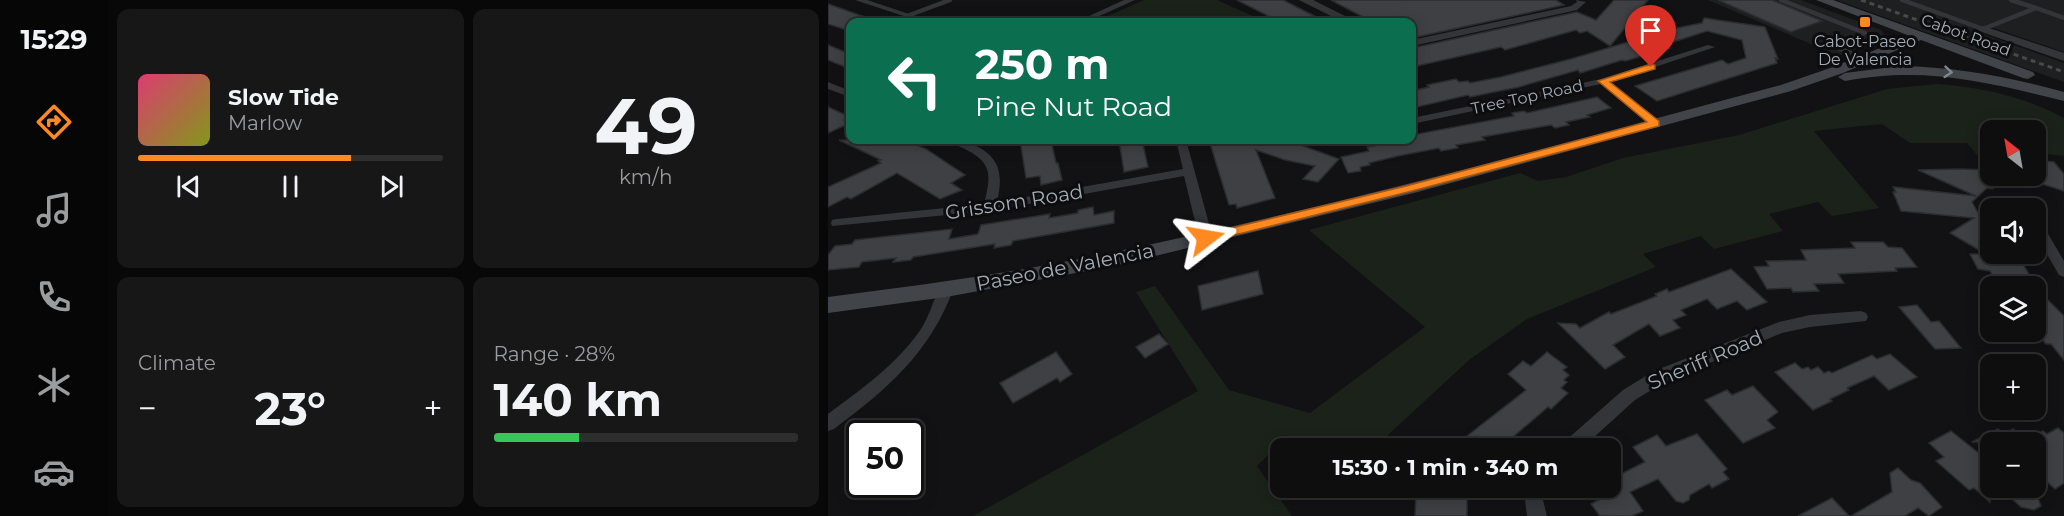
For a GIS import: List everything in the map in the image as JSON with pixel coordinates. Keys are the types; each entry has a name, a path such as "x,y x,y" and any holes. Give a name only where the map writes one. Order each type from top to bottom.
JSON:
{"main road":[{"name":"Cabot Road","path":"1822,0 2064,89"},
{"name":"Paseo de Valencia","path":"828,305 946,290 1114,259 1408,189 1786,88 1922,36"},
{"path":"1786,88 1865,73 1922,70 1996,78 2064,97"}],"street":[{"path":"859,0 915,18"},
{"path":"1089,18 1131,0"},
{"path":"1304,0 1342,18"},
{"path":"1416,42 1481,30 1574,8 1581,1"},
{"path":"1983,29 2064,57"},
{"name":"Tree Top Road","path":"1416,120 1603,81 1711,47"},
{"path":"1603,81 1655,123"},
{"path":"828,85 846,92"},
{"path":"964,144 988,158 995,169 997,182 989,207"},
{"path":"1181,144 1206,238"},
{"name":"Grissom Road","path":"837,223 989,207 1190,171"},
{"path":"2046,242 2064,272"},
{"path":"828,424 872,390 910,353 939,315 946,290"},
{"name":"Sheriff Road","path":"1581,438 1629,395 1660,376 1779,328 1810,321 1861,317"},
{"path":"1534,498 1537,516"}],"lane":[{"path":"908,16 950,0"},
{"path":"1781,0 1865,33 1833,46 1866,59"},
{"path":"1902,0 1983,29 2036,8"},
{"path":"2011,0 2064,18"}],"shaded area":[{"path":"1144,0 1217,0 1257,18 1103,18"},
{"path":"1708,0 1801,0 1881,30 1886,37 1839,56"},
{"path":"1837,0 2064,0 2064,52 1991,27 1980,33 2064,63 2064,82"},
{"path":"1937,84 2003,94 2034,104 2064,118 2064,156 2046,154 2046,120 1980,120 1980,155 1977,155 1967,143 1910,143 1882,124 1814,131 1879,208 1832,216 1818,202 1769,214 1783,231 1714,249 1701,236 1643,254 1656,267 1527,319 1469,360 1385,438 1270,438 1270,453 1257,466 1270,485 1270,498 1279,498 1292,516 973,516 1198,391 1136,292 1155,286 1229,390 1310,413 1425,327 1309,230 1520,173 1538,181 1566,177 1623,158 1739,135 1887,89"}],"building":[{"path":"1237,0 1283,0 1318,18 1272,18"},
{"path":"1331,0 1556,0 1564,5 1416,37 1416,18 1365,18"},
{"path":"1614,0 1648,0 1610,46 1587,31 1580,33 1576,30 1505,50 1501,47 1416,66 1416,47 1577,12 1596,20"},
{"path":"1718,0 1772,0 1822,21 1791,32"},
{"path":"828,4 865,17 846,18 846,30 828,24"},
{"path":"1704,18 1765,27 1778,59 1775,58 1777,63 1657,101 1635,86 1722,60 1728,64 1746,58 1742,40 1707,31 1664,45 1670,48 1580,73 1578,70 1519,87 1416,106 1416,90 1429,87 1427,85 1456,79 1459,82 1468,81 1470,83 1501,77 1672,29 1702,23"},
{"path":"828,45 846,52 846,67 828,60"},
{"path":"1597,97 1611,108 1587,115 1590,117 1566,122 1569,125 1555,128 1551,125 1482,137 1485,140 1456,145 1458,148 1441,151 1439,148 1369,163 1370,165 1360,167 1361,171 1348,173 1341,157 1369,151 1367,147 1386,144 1416,144 1416,134 1514,116 1512,113 1524,111 1527,113"},
{"path":"828,107 846,115 844,120 846,125 828,133"},
{"path":"847,144 913,144 926,149 965,175 951,183 962,190 940,199 897,173 851,199 847,197 828,207 828,187 881,163 878,161 881,160"},
{"path":"1021,144 1052,144 1062,180 1041,185 1040,176 1026,178"},
{"path":"1120,144 1143,144 1148,167 1124,172"},
{"path":"1210,144 1298,144 1339,159 1318,182 1303,179 1315,166 1285,160 1256,150 1275,198 1237,208 1236,204 1229,205"},
{"path":"2046,161 2054,162 2064,174 2064,191 2046,185"},
{"path":"1918,170 1980,170 1980,186 1995,186 1993,189 1987,188 1972,202 1980,216 1980,250 1950,233 1974,218 1901,211 1893,187 1976,196"},
{"path":"1093,207 1094,215 1114,211 1114,223 1013,241 1011,245 994,248 995,244 913,257 911,260 893,262 896,258 862,262 859,267 828,270 828,255 835,246 852,244 855,240 952,229 949,239 978,234 981,225 1050,214 1049,218 1078,213 1078,210"},
{"path":"1851,242 1883,242 1888,247 1902,248 1917,267 1895,268 1897,271 1838,274 1844,283 1814,284 1819,291 1793,292 1791,288 1767,289 1754,267 1769,266 1766,261 1806,260 1801,250 1855,248"},
{"path":"1970,254 1980,254 1980,264 2023,264 2030,276 1993,276 1990,271 1978,269"},
{"path":"1731,269 1767,302 1747,310 1737,301 1717,309 1707,299 1681,310 1686,315 1673,320 1680,328 1660,336 1649,324 1613,345 1625,357 1605,369 1558,323 1576,324 1580,328 1609,312 1611,314 1657,296 1655,294 1667,289 1669,292"},
{"path":"1258,271 1263,294 1202,310 1198,286"},
{"path":"2046,298 2064,316 2064,360 2051,344 2046,344"},
{"path":"1917,305 1931,322 1939,321 1961,348 1935,349 1899,307"},
{"path":"1159,334 1168,344 1145,358 1136,347"},
{"path":"1056,352 1072,374 1060,382 1057,378 1013,403 1000,383"},
{"path":"1547,352 1567,367 1563,370 1569,375 1564,380 1567,382 1561,388 1568,393 1551,409 1548,407 1512,438 1469,438 1467,436 1526,390 1508,374 1523,361 1531,366"},
{"path":"1890,354 1917,377 1889,390 1874,376 1847,388 1849,390 1813,410 1775,372 1795,363 1802,369 1808,367 1811,370 1818,367 1824,373 1829,371 1832,373 1872,355 1877,359"},
{"path":"1753,386 1778,412 1767,420 1775,428 1743,443 1705,400 1727,390 1732,395"},
{"path":"2058,428 2064,433 2064,483 2055,489 2046,481 2047,434"},
{"path":"1951,431 1980,454 1980,493 1974,488 1969,490 1936,461 1944,457 1929,443"},
{"path":"1697,434 1727,469 1723,472 1729,479 1712,488 1709,484 1690,495 1689,500 1683,503 1676,501 1658,479 1630,492 1643,511 1632,516 1600,516 1591,504 1602,498 1621,498 1621,474 1645,462 1633,447 1657,435 1666,446"},
{"path":"1898,468 1911,480 1920,483 1942,507 1929,516 1918,508 1905,516 1851,516 1892,492 1890,473"},
{"path":"1416,498 1467,498 1467,516 1415,516"},
{"path":"1832,498 1849,516 1798,516"},
{"path":"2011,498 2038,498 2041,506 2034,510 2021,507"}],"railway":[{"path":"1861,0 2064,72"}],"place":[{"name":"Cabot-Paseo De Valencia","path":"1865,22"}],"route":[{"path":"1206,238 1408,189 1655,123 1603,81 1651,67"}]}
